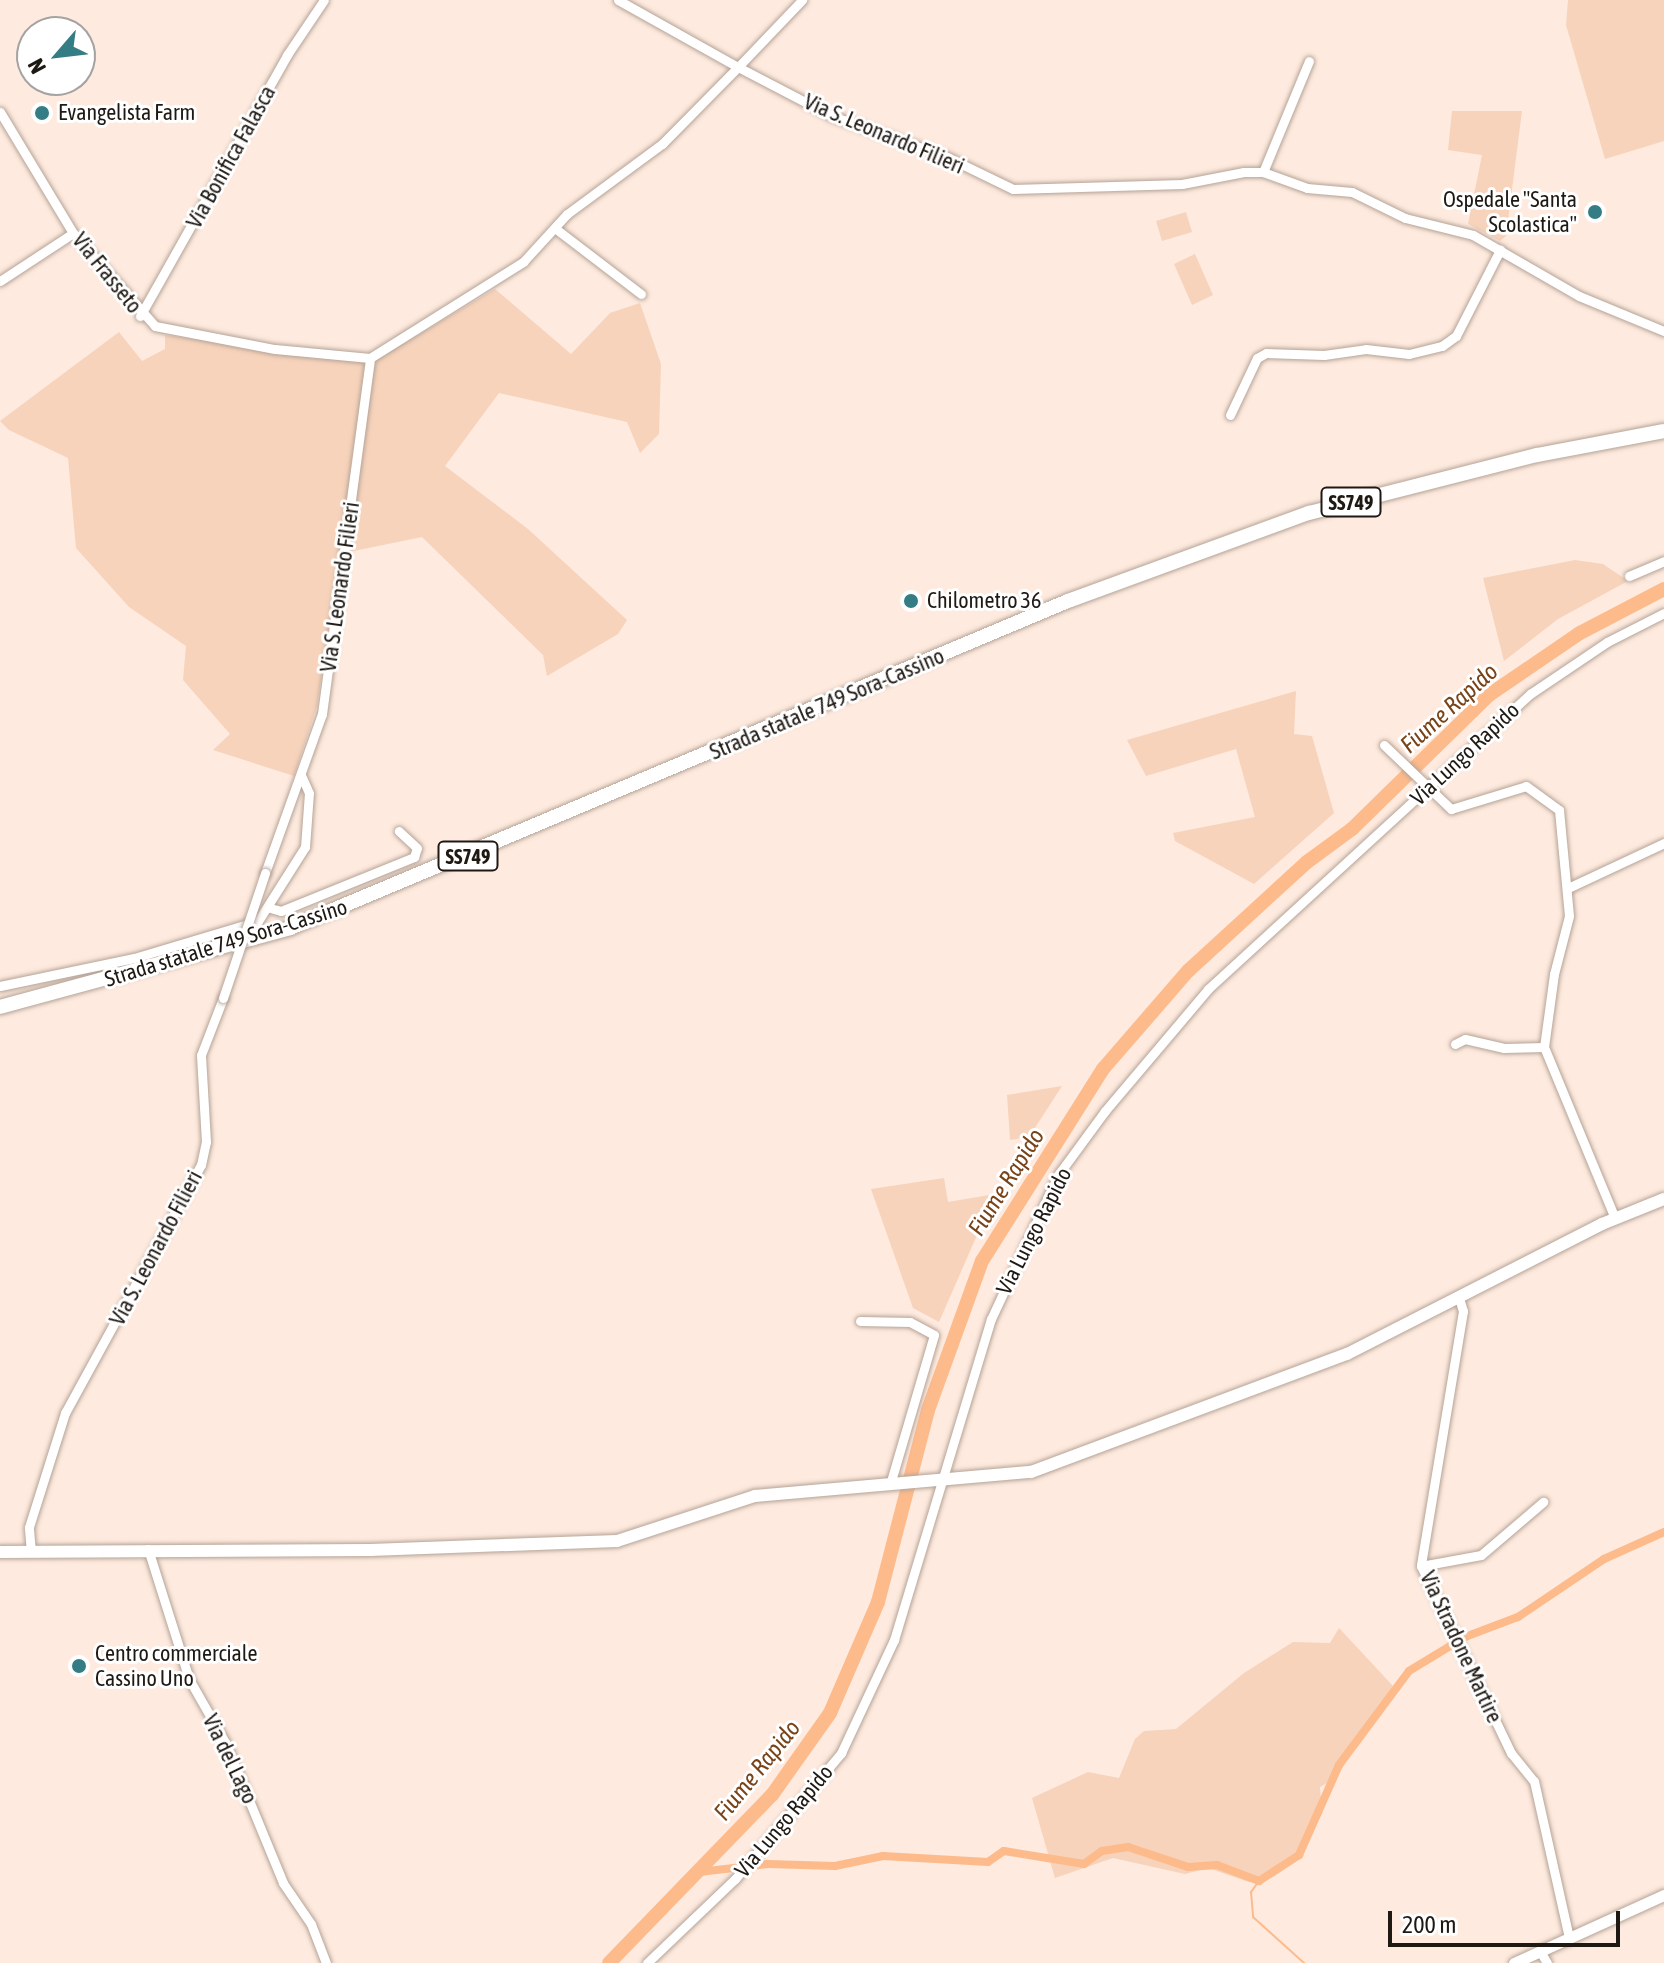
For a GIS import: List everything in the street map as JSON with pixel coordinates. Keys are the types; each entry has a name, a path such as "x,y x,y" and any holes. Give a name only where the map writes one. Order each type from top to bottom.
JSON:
{"highway":[{"name":"Strada statale 749 Sora-Cassino","path":"0,1007 290,928 1068,601 1296,518 1509,461 1664,431"}],"main road":[{"path":"0,1552 384,1550 617,1541 755,1496 1043,1469 1347,1354 1615,1218 1664,1199"}],"street":[{"name":"Via Bonifica Falasca","path":"140,316 287,55 324,0"},
{"name":"Via S. Leonardo Filieri","path":"618,0 832,116 947,157 998,186 1051,192 1263,172"},
{"path":"370,358 523,262 567,214 662,144 802,0"},
{"path":"1309,61 1263,172 1307,188 1352,192 1393,213 1473,235 1579,296 1664,331"},
{"name":"Via Frasseto","path":"0,112 73,233 140,316 175,334 370,358"},
{"path":"556,229 641,294"},
{"path":"0,281 73,233"},
{"path":"1230,415 1257,358 1266,353 1324,355 1366,349 1409,354 1442,346 1456,336 1500,250"},
{"name":"Via S. Leonardo Filieri","path":"31,1552 29,1527 65,1413 201,1165 206,1142 201,1055 322,714 370,358"},
{"path":"1629,576 1664,561"},
{"name":"Via Lungo Rapido","path":"647,1963 735,1879 841,1753 878,1683 939,1478 991,1319 1058,1175 1156,1045 1198,1000 1425,789 1530,694 1607,642 1664,613"},
{"path":"1384,745 1425,789 1451,809 1519,786 1536,790 1559,810 1569,916 1554,974 1544,1047 1615,1218"},
{"path":"0,986 230,932 258,921 270,908 305,847 309,793 301,775"},
{"path":"270,908 281,911 414,857 417,848 399,831"},
{"path":"1568,888 1664,843"},
{"path":"1455,1044 1465,1039 1504,1048 1544,1047"},
{"name":"Via Stradone Martire","path":"1459,1298 1463,1311 1421,1566 1511,1753 1534,1781 1569,1937"},
{"path":"860,1321 910,1322 934,1335 896,1481"},
{"path":"1421,1566 1481,1555 1543,1502"},
{"name":"Via del Lago","path":"148,1549 189,1679 225,1742 283,1883 311,1924 326,1963"},
{"path":"1514,1963 1664,1895"},
{"path":"1540,1951 1547,1963"}],"shaded area":[{"path":"1568,0 1664,0 1664,141 1605,159 1566,25"},
{"path":"1452,111 1522,111 1506,236 1500,241 1468,224 1482,155 1448,150"},
{"path":"1186,212 1192,232 1162,241 1156,221"},
{"path":"1195,254 1213,295 1192,305 1174,264"},
{"path":"495,289 571,354 610,313 640,303 661,364 659,434 640,453 627,422 499,393 445,466 528,529 627,620 618,634 547,676 543,655 422,537 349,552 374,361"},
{"path":"119,332 142,361 165,349 165,335 362,361 367,369 317,706 294,776 213,750 230,734 183,680 186,646 129,607 76,548 68,458 9,430 0,421"},
{"path":"1575,560 1603,564 1628,581 1558,619 1504,661 1483,578"},
{"path":"1296,691 1294,734 1312,736 1334,813 1254,884 1175,841 1173,833 1255,817 1236,749 1146,776 1127,740"},
{"path":"1062,1086 1029,1137 1010,1140 1007,1095"},
{"path":"944,1178 948,1202 995,1194 939,1322 913,1308 871,1189"},
{"path":"1339,1628 1393,1686 1336,1778 1320,1787 1322,1814 1292,1861 1249,1882 1208,1868 1185,1874 1113,1858 1055,1878 1032,1798 1088,1772 1119,1778 1135,1739 1144,1731 1176,1729 1244,1673 1293,1642 1330,1643"}],"waterway":[{"name":"Fiume Rapido","path":"609,1963 772,1795 830,1713 878,1602 928,1410 982,1261 1103,1069 1188,971 1307,862 1352,829 1489,695 1580,633 1664,589"},
{"path":"699,1872 768,1864 835,1866 883,1856 988,1862 1004,1851 1084,1864 1102,1851 1128,1847 1188,1867 1217,1865 1259,1881 1299,1855 1339,1765 1409,1671 1465,1637 1518,1617 1604,1559 1664,1532"},
{"path":"1259,1881 1251,1892 1253,1917 1304,1963"}],"place":[{"name":"Evangelista Farm","path":"42,113"},
{"name":"Ospedale \"Santa Scolastica\"","path":"1595,212"},
{"name":"Chilometro 36","path":"911,601"},
{"name":"Centro commerciale Cassino Uno","path":"79,1666"}]}
